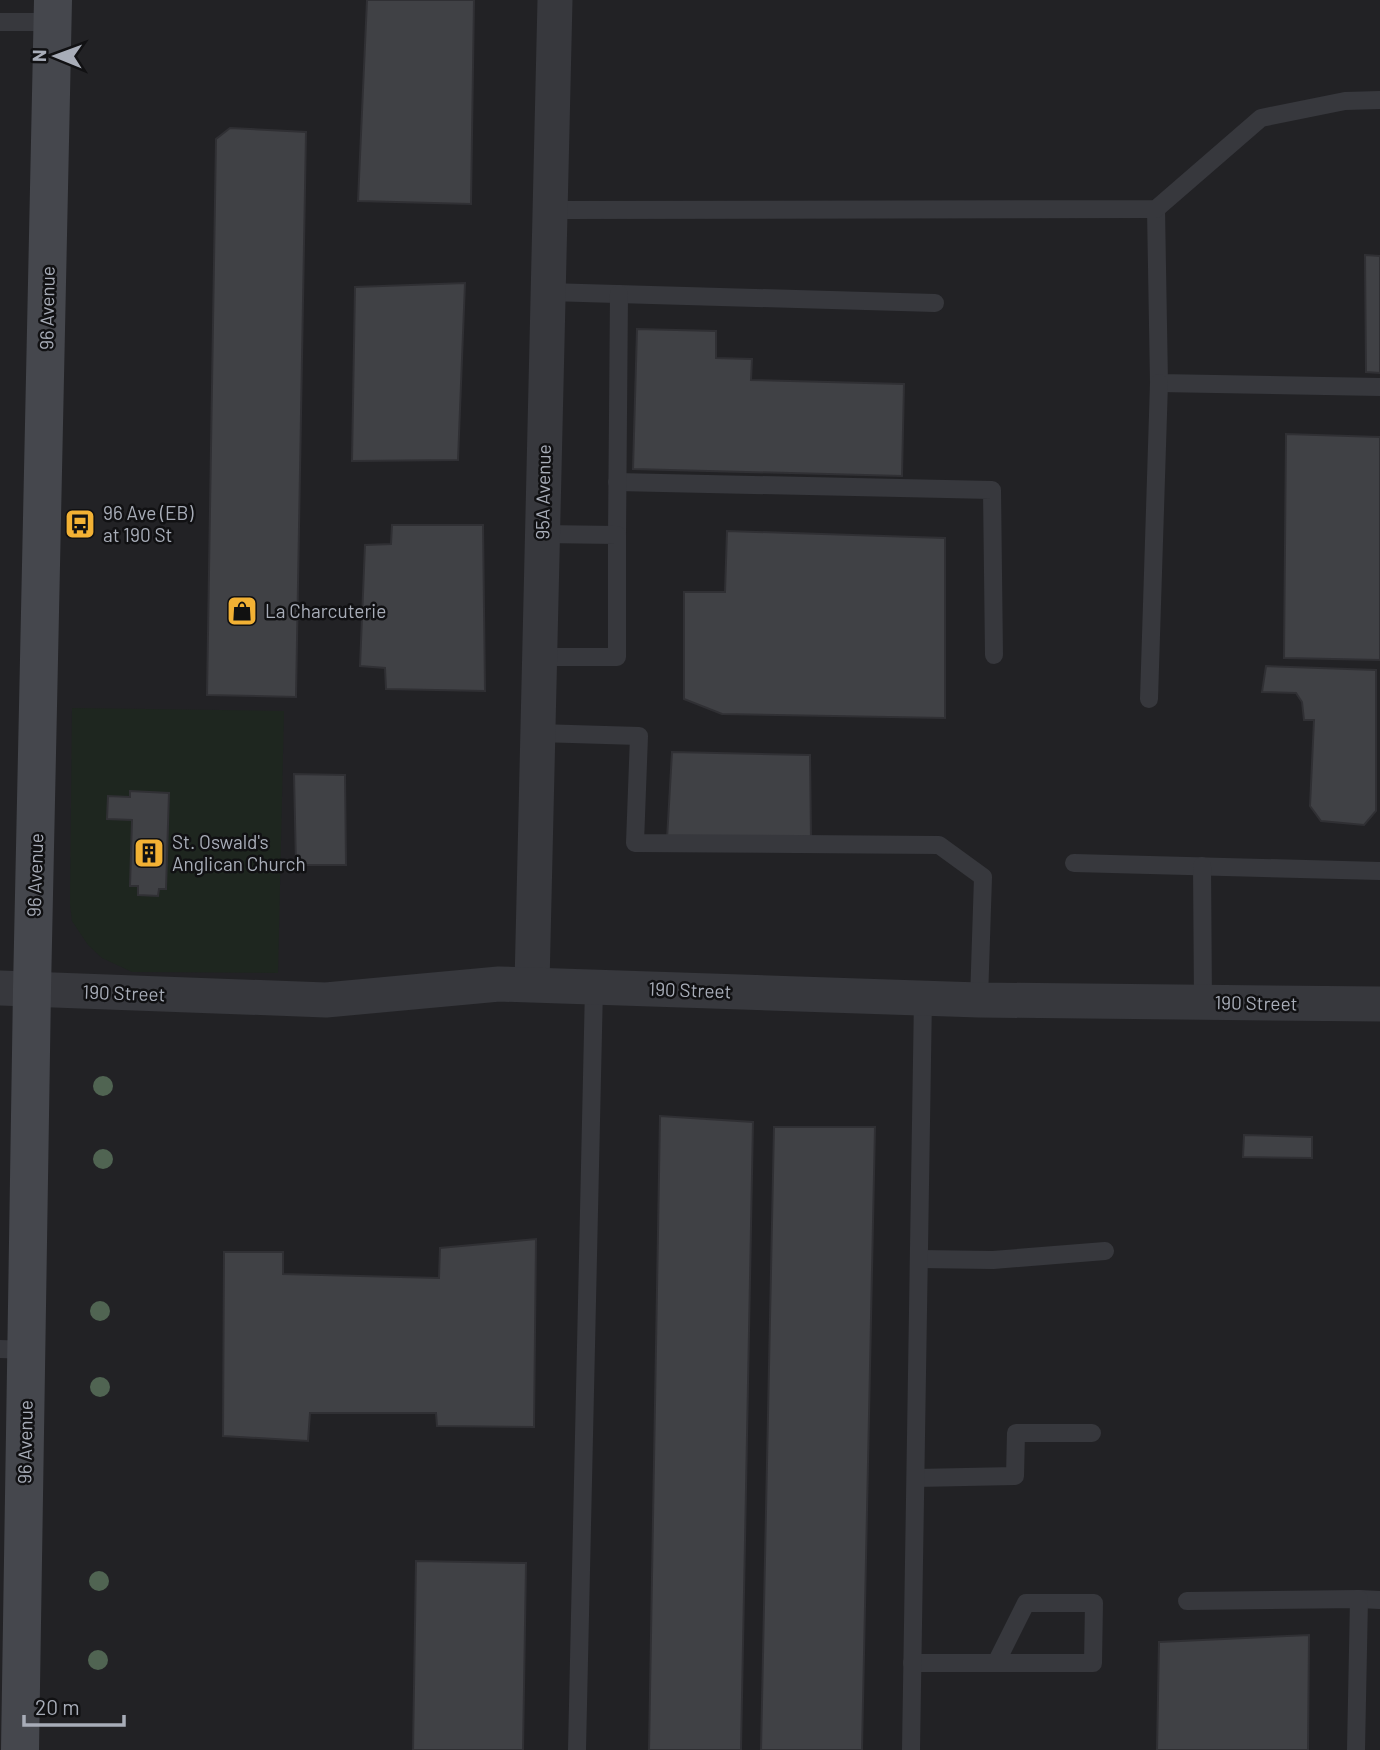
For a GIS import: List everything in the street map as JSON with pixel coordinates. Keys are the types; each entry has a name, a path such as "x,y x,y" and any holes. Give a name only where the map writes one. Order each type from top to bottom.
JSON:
{"main road":[{"name":"96 Avenue","path":"20,1750 11,1695 16,989 53,11"}],"street":[{"name":"95A Avenue","path":"532,984 555,0"},
{"name":"190 Street","path":"16,989 326,1000 466,986 532,984 979,1000 1380,1004"}],"lane":[{"path":"0,22 53,11"},
{"path":"550,210 1156,209 1261,118 1345,101 1380,100"},
{"path":"1149,699 1159,383 1156,209"},
{"path":"548,292 935,303"},
{"path":"540,657 617,657 619,294"},
{"path":"1159,383 1380,387"},
{"path":"617,482 992,490 994,654"},
{"path":"542,534 617,535"},
{"path":"538,733 639,736 635,843 939,845 983,877 979,1000"},
{"path":"1074,863 1380,871"},
{"path":"1202,866 1203,1002"},
{"path":"577,1750 594,987"},
{"path":"911,1750 923,998"},
{"path":"919,1259 993,1260 1105,1251"},
{"path":"916,1478 1015,1476 1016,1433 1092,1433"},
{"path":"1356,1750 1359,1599"},
{"path":"1187,1601 1380,1600"},
{"path":"912,1663 996,1663 1093,1663 1094,1603 1026,1602 996,1663"}],"shaded area":[{"path":"0,0 1380,0 1380,1750 0,1750"},
{"path":"72,708 284,711 278,973 132,972 102,958 88,945 72,921 70,904"}],"building":[{"path":"367,0 474,0 471,204 358,201"},
{"path":"230,128 306,132 296,697 207,695 216,139"},
{"path":"1365,255 1380,256 1380,373 1366,372"},
{"path":"465,283 458,460 352,461 355,287"},
{"path":"637,329 716,331 716,358 752,359 751,380 904,384 902,476 633,469"},
{"path":"1286,434 1380,437 1380,660 1284,658"},
{"path":"392,525 483,525 485,691 386,689 385,668 360,666 365,545 391,544"},
{"path":"727,531 945,538 945,718 722,714 684,699 684,592 725,592"},
{"path":"1266,666 1376,670 1376,811 1364,825 1321,821 1310,806 1314,720 1304,720 1302,702 1296,693 1262,692"},
{"path":"672,752 810,755 811,840 667,839"},
{"path":"294,774 345,775 346,865 296,865"},
{"name":"St. Oswald's Anglican Church","path":"130,791 169,793 166,889 159,889 158,896 138,895 138,886 130,886 132,820 107,819 108,796 130,797"},
{"path":"660,1116 753,1122 741,1750 649,1750"},
{"path":"774,1127 875,1127 862,1750 761,1750"},
{"path":"1244,1135 1312,1137 1312,1158 1243,1157"},
{"path":"536,1239 534,1427 437,1426 436,1413 310,1413 308,1441 223,1436 224,1252 283,1252 283,1274 439,1278 440,1248"},
{"path":"416,1561 526,1563 523,1750 413,1750"},
{"path":"1309,1635 1308,1750 1157,1750 1159,1642"}],"place":[{"name":"96 Ave (EB) at 190 St","path":"80,524"},
{"name":"La Charcuterie","path":"242,611"},
{"name":"St. Oswald's Anglican Church","path":"149,853"}]}
